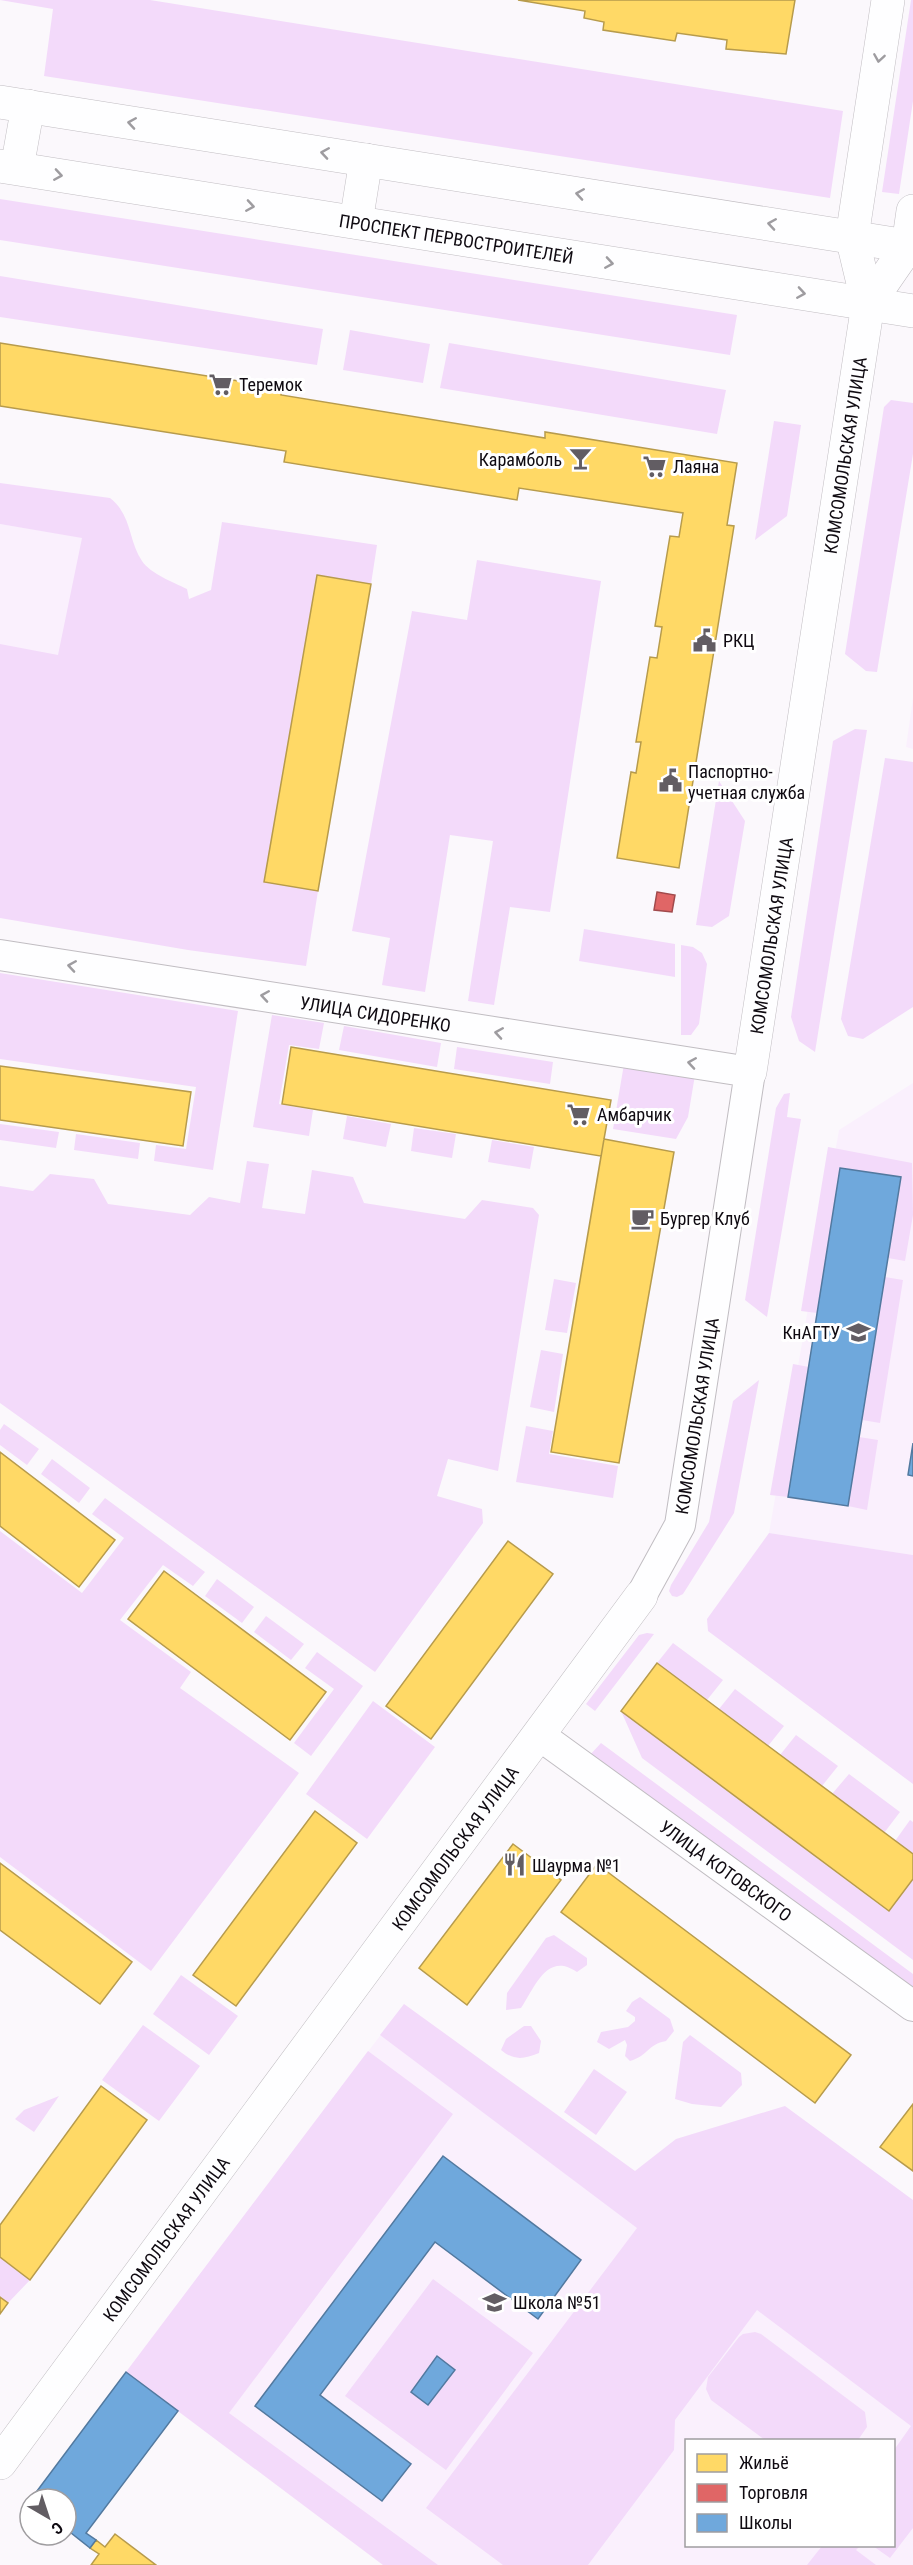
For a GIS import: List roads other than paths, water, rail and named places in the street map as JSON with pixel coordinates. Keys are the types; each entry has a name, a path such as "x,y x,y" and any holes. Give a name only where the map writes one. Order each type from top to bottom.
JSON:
{"street":[{"name":"КОМСОМОЛЬСКАЯ УЛИЦА","path":"0,2463 641,1596 680,1525 868,304 852,237 888,0"},
{"path":"8,167 14,104 910,246"},
{"path":"356,222 366,160"},
{"name":"ПРОСПЕКТ ПЕРВОСТРОИТЕЛЕЙ","path":"8,167 913,311"},
{"name":"КОМСОМОЛЬСКАЯ УЛИЦА","path":"868,304 910,246 913,211"},
{"name":"УЛИЦА СИДОРЕНКО","path":"0,955 750,1072"},
{"name":"УЛИЦА КОТОВСКОГО","path":"539,1735 913,2006"}],"place":[{"name":"Теремок","path":"221,384"},
{"name":"Карамболь","path":"580,459"},
{"name":"Лаяна","path":"655,466"},
{"name":"РКЦ","path":"705,640"},
{"name":"Паспортно- учетная служба","path":"670,781"},
{"name":"Амбарчик","path":"579,1114"},
{"name":"Бургер Клуб","path":"642,1218"},
{"name":"КнАГТУ","path":"858,1332"},
{"name":"Шаурма №1","path":"514,1865"},
{"name":"Школа №51","path":"495,2302"}]}
